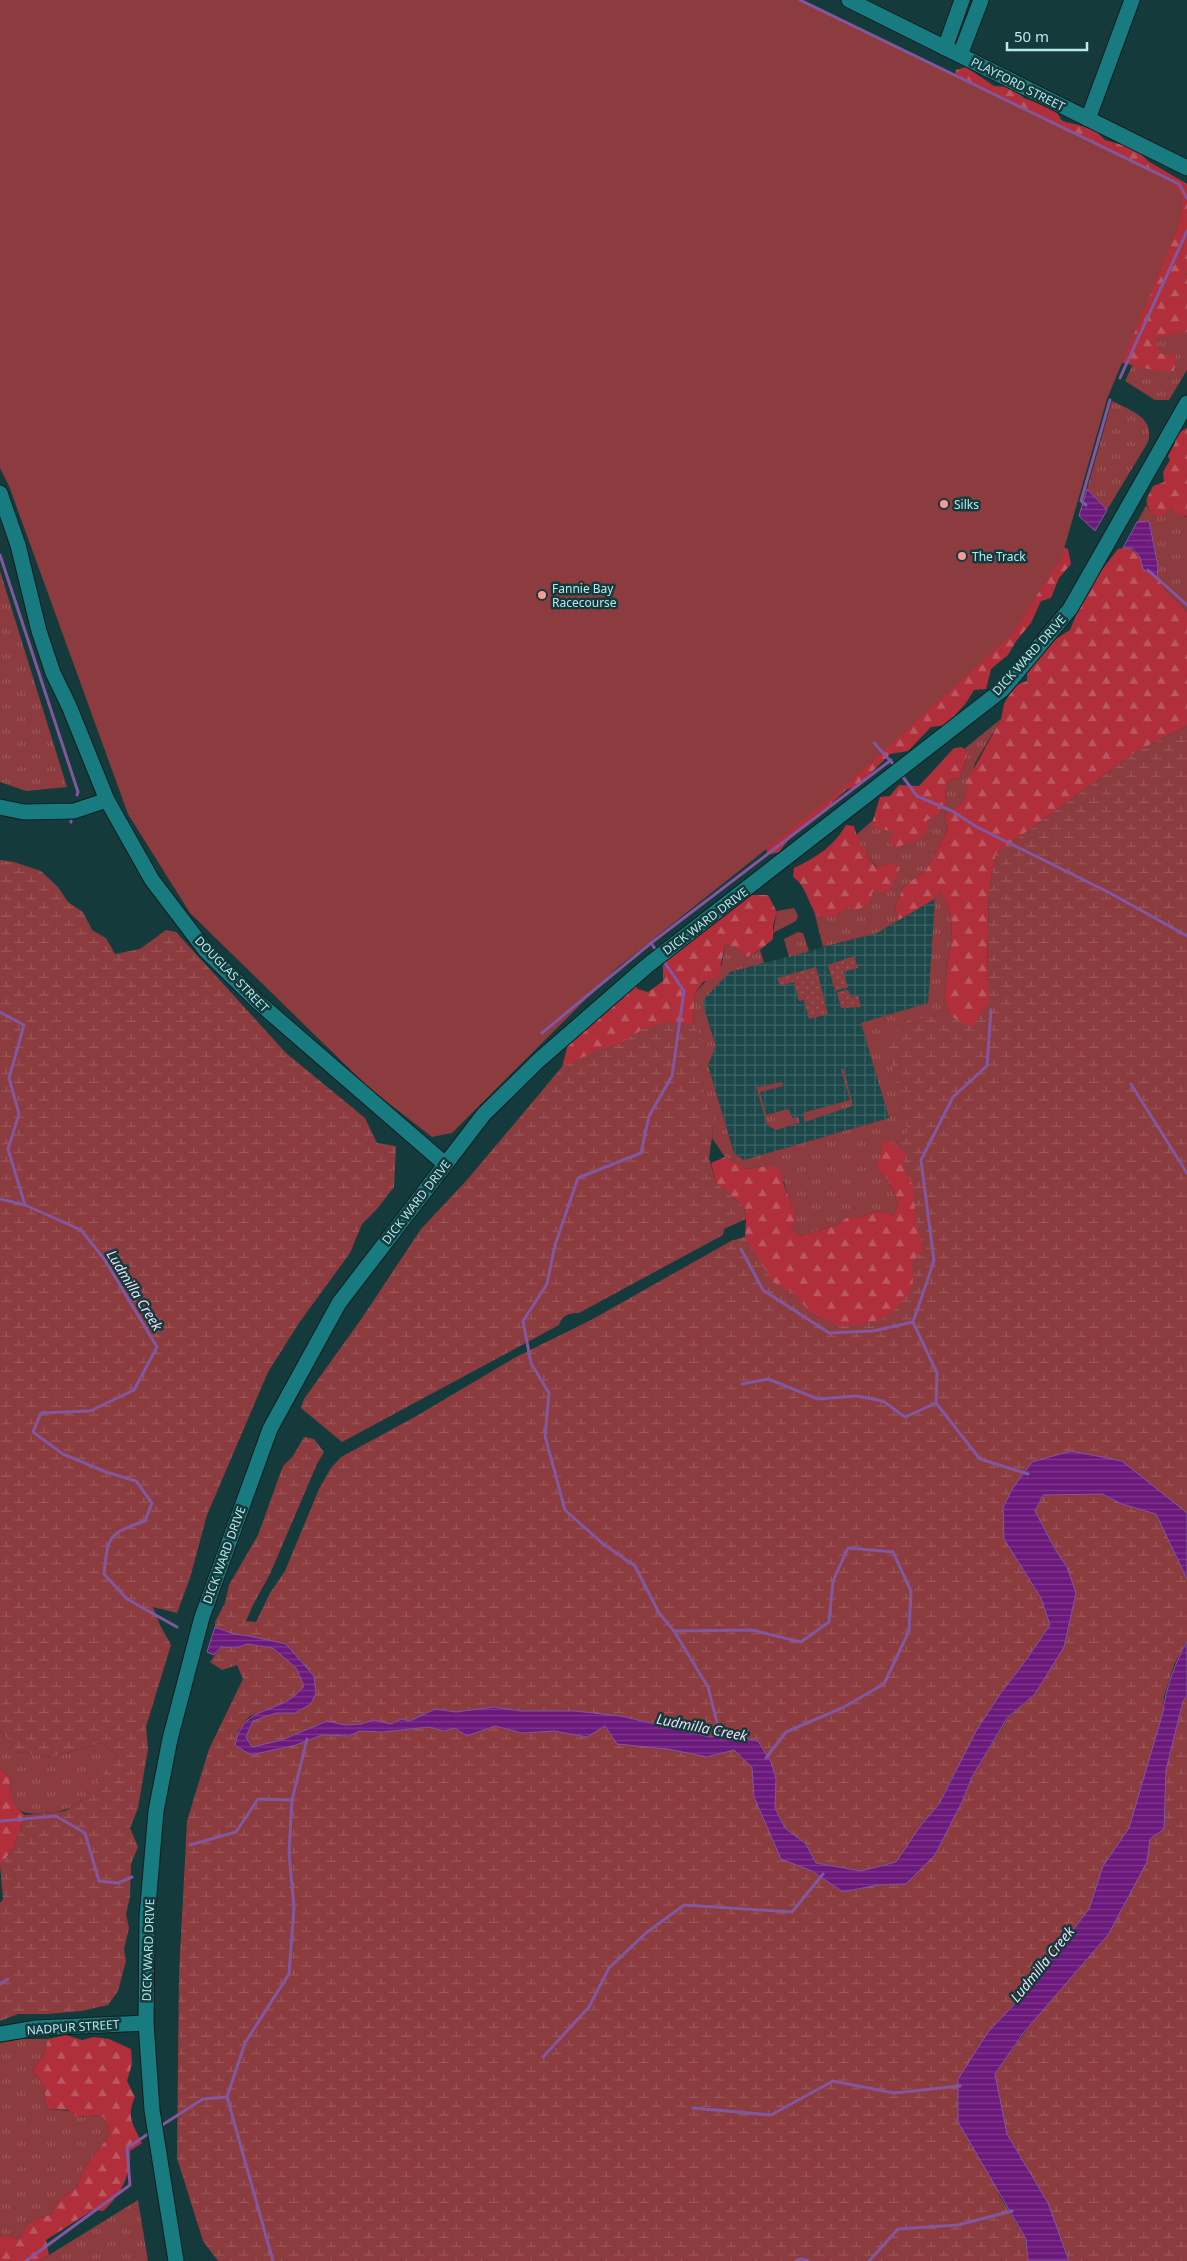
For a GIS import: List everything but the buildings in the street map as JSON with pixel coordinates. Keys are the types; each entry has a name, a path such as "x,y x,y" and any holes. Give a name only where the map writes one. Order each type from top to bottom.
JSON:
{"street":[{"name":"PLAYFORD STREET","path":"849,0 1187,168"},
{"path":"945,48 962,0"},
{"path":"960,55 981,0"},
{"path":"1088,119 1132,0"},
{"name":"DICK WARD DRIVE","path":"176,2261 155,2130 146,2023 147,1917 156,1811 170,1739 202,1617 270,1429 338,1303 484,1114 539,1060 648,965 1003,689 1070,609 1187,404"},
{"name":"DOUGLAS STREET","path":"0,493 31,593 48,628 61,668 69,706 107,800 152,880 206,951 258,1002 445,1164"},
{"path":"0,806 24,812 74,811 107,800"},
{"name":"NADPUR STREET","path":"0,2034 36,2028 146,2023"}],"shaded area":[{"path":"1087,489 1107,510 1095,531 1079,516"},
{"path":"1149,521 1158,566 1157,578 1143,569 1140,557 1132,548 1123,548 1137,522"},
{"path":"935,899 928,1003 862,1023 889,1118 745,1160 734,1153 708,1065 716,1045 704,1008 704,998 730,972 877,933"},
{"path":"1071,1451 1122,1461 1187,1513 1187,1579 1156,1514 1122,1504 1102,1494 1043,1495 1035,1511 1067,1567 1076,1593 1064,1647 1035,1694 1007,1718 972,1777 962,1802 935,1855 906,1884 877,1885 843,1892 812,1871 781,1859 754,1797 752,1767 734,1750 707,1757 668,1749 617,1744 605,1726 587,1737 554,1731 522,1733 495,1726 467,1736 455,1728 444,1731 429,1727 383,1732 359,1731 350,1736 322,1735 296,1745 251,1755 235,1745 240,1731 246,1722 254,1715 284,1703 304,1686 296,1668 273,1648 247,1644 236,1648 221,1647 214,1655 207,1652 215,1627 234,1634 286,1644 314,1676 316,1693 311,1704 295,1713 276,1713 253,1721 246,1737 252,1747 282,1740 327,1721 345,1725 361,1724 373,1720 391,1724 401,1719 410,1721 435,1709 456,1712 494,1707 520,1711 575,1711 621,1716 710,1737 730,1735 758,1741 771,1762 776,1778 775,1808 785,1828 806,1844 816,1863 861,1871 896,1862 921,1825 939,1804 976,1731 1000,1694 1050,1625 1041,1598 1004,1539 1003,1508 1012,1489 1032,1462"},
{"path":"1187,1641 1187,1696 1183,1701 1166,1770 1164,1829 1150,1839 1147,1862 1108,1935 1024,2032 995,2074 1007,2134 1048,2203 1069,2261 1028,2261 1026,2239 958,2122 958,2079 988,2032 1023,1995 1089,1909 1103,1866 1129,1828 1163,1712 1169,1684"}],"green space":[{"name":"Fannie Bay Racecourse","path":"0,0 801,0 1171,181 1183,197 1180,223 1107,399 1062,556 1012,634 843,788 617,968 452,1133 432,1137 369,1088 190,913 128,814 9,486 0,468"},
{"path":"966,67 994,86 1011,87 1024,98 1055,109 1062,121 1094,129 1105,140 1136,149 1148,161 1187,184 1187,270 1185,275 1187,275 1187,332 1154,338 1161,354 1176,355 1174,371 1152,370 1113,361 951,84 956,70"},
{"path":"1187,251 1187,370 1169,400 1155,400 1125,381"},
{"path":"1112,401 1140,416 1148,426 1149,433 1148,442 1107,510 1087,489"},
{"path":"1187,428 1187,518 1184,515 1177,516 1171,506 1164,515 1155,516 1148,508 1147,498 1153,486 1164,482 1163,472 1170,460 1168,456 1175,443 1176,434"},
{"path":"1146,506 1155,516 1171,506 1187,518 1187,611 1167,592 1157,578 1158,566 1149,521 1137,522"},
{"path":"1053,544 1068,549 1071,564 1059,578 1051,598 1041,601 1031,623 1008,655 991,669 986,689 974,690 966,703 946,725 931,727 908,751 890,754 859,785 846,790 821,813 793,834 779,852 767,855 766,841"},
{"path":"1129,547 1140,557 1143,569 1157,578 1167,592 1187,611 1187,726 1136,752 996,854 989,889 987,976 1012,1159 673,1727 598,1713 520,1711 587,1422 835,1370 731,1241 745,1237 746,1219 744,1207 716,1183 711,1163 725,1157 747,1169 767,1166 778,1168 796,1217 791,1229 799,1236 837,1225 846,1218 857,1218 878,1211 893,1215 899,1204 888,1180 877,1168 884,1141 895,1144 908,1132 892,1066 883,1043 908,1020 949,1015 945,996 952,938 951,916 941,891 935,899 899,920 895,908 904,886 926,870 948,829 944,815 962,803 968,791 966,783 1001,719 1004,704 1014,686 1027,681 1027,671 1054,640 1070,630 1085,593 1118,549"},
{"path":"0,571 67,787 26,791 0,782"},
{"path":"1001,719 975,763 969,791 962,803 944,815 948,829 926,870 904,886 895,908 899,920 877,933 823,947 814,911 819,917 833,917 873,891 893,884 895,875 890,863 877,867 869,859 865,847 860,847 856,835 873,820 872,823 895,831 927,820 946,802 945,793 948,781 960,777 968,754 964,749"},
{"path":"1187,726 1187,1513 1165,1496 1071,1451 1004,1539 1041,1598 1050,1625 1000,1694 954,1773 939,1804 921,1825 896,1862 861,1871 816,1863 806,1844 785,1828 775,1808 776,1778 758,1741 730,1735 710,1737 673,1727 598,1713 520,1711 494,1707 456,1712 435,1709 410,1721 401,1719 391,1724 373,1720 361,1724 345,1725 327,1721 282,1740 252,1747 246,1738 252,1721 276,1713 295,1713 311,1704 301,1660 249,1636 234,1635 215,1627 215,1622 225,1603 229,1585 258,1535 283,1466 293,1456 304,1437 314,1439 324,1452 317,1464 270,1574 246,1621 256,1622 270,1593 285,1571 319,1489 331,1468 341,1457 413,1418 516,1357 591,1320 731,1241 745,1237 773,1282 794,1293 809,1311 840,1326 863,1324 882,1319 893,1311 906,1297 913,1285 912,1262 923,1249 916,1222 913,1186 903,1167 906,1154 895,1144 908,1132 892,1066 883,1043 908,1020 949,1015 972,1028 989,1001 987,976 989,889 996,854 1136,752"},
{"path":"962,747 968,753 960,777 948,781 945,793 946,802 937,815 927,820 928,829 921,838 895,848 889,841 895,831 876,829 872,823 880,797 890,796 899,785 919,786 954,748"},
{"path":"846,825 854,826 860,846 865,847 869,859 876,867 890,863 900,867 893,884 886,893 873,891 868,905 854,911 849,907 833,917 819,917 802,886 793,877 794,868 824,851"},
{"path":"0,860 14,862 41,871 58,887 68,902 83,912 92,930 106,938 115,954 140,949 166,930 176,932 286,1053 365,1118 377,1143 396,1146 394,1187 377,1209 362,1224 350,1253 299,1323 268,1372 207,1515 190,1578 177,1613 153,1607 171,1645 146,1727 148,1749 138,1808 130,1828 138,1847 131,1864 130,1897 126,1914 129,1928 124,1949 126,1961 118,1991 108,2005 82,2011 18,2014 0,2021 0,1903 3,1899 0,1866 13,1849 25,1815 65,1811 81,1801 118,1755 102,1743 52,1757 18,1752 0,1730"},
{"path":"941,890 951,916 952,938 945,996 949,1015 883,1043 892,1066 908,1132 895,1144 877,1167 888,1180 899,1204 893,1215 878,1211 857,1218 846,1218 837,1225 799,1236 791,1229 795,1217 784,1182 767,1166 747,1169 725,1157 712,1138 714,1124 705,1098 702,1073 702,1038 693,1024 695,993 722,964 725,945 734,947 747,957 760,950 764,963 730,972 704,999 704,1008 716,1046 708,1065 734,1153 744,1160 889,1118 861,1023 928,1003 935,899"},
{"path":"752,895 768,895 777,912 773,925 773,939 747,957 734,947 725,945 718,977 703,982 695,993 693,1024 702,1038 702,1073 705,1098 714,1124 546,1086 562,1067 568,1044 582,1033 596,1017 634,984 638,989 648,992 663,981 663,965 670,954"},
{"path":"794,908 798,916 796,921 773,933 777,911"},
{"path":"798,932 803,933 809,951 789,957 784,939"},
{"path":"854,956 858,968 843,972 848,987 835,991 828,965"},
{"path":"816,967 828,1014 809,1019 804,1000 799,1001 794,982 780,986 777,978"},
{"path":"848,990 851,997 858,995 861,1007 841,1008 837,992"},
{"path":"665,1022 693,1024 702,1038 702,1073 705,1098 714,1124 709,1158 716,1183 744,1207 746,1219 724,1229 723,1235 579,1313 567,1315 559,1325 342,1442 301,1408 304,1399 362,1318 421,1229 466,1181 562,1067 599,1049 619,1044 643,1029"},
{"path":"843,1068 852,1106 805,1122 803,1113 850,1100 841,1069"},
{"path":"782,1082 783,1086 760,1092 766,1115 789,1109 792,1118 798,1117 800,1123 776,1130 767,1125 756,1086"},
{"path":"1102,1494 1122,1504 1156,1514 1187,1579 1187,1641 1174,1665 1164,1696 1163,1712 1129,1828 1103,1866 1089,1909 1023,1995 988,2032 999,2195 1026,2239 1028,2261 218,2261 203,2241 177,2158 179,1973 187,1821 209,1749 243,1679 237,1665 222,1670 210,1662 221,1647 236,1648 247,1644 273,1648 296,1668 305,1687 294,1699 278,1707 250,1716 238,1731 251,1755 296,1745 322,1735 350,1736 358,1731 383,1732 429,1727 444,1731 455,1728 467,1736 495,1726 522,1733 554,1731 586,1737 605,1726 668,1749 707,1757 734,1750 752,1767 754,1797 781,1859 812,1871 843,1892 877,1885 906,1884 935,1855 962,1802 972,1777 1008,1718 1035,1694 1064,1647 1067,1567 1035,1511 1043,1495"},
{"path":"1187,1696 1187,2261 1069,2261 1048,2203 1007,2134 995,2074 1147,1862 1150,1839 1164,1829 1166,1770 1183,1701"},
{"path":"0,1730 18,1752 52,1757 102,1743 118,1755 95,1787 75,1805 57,1811 25,1813 19,1811 12,1802 11,1778 0,1769"},
{"path":"0,1769 11,1778 10,1789 12,1799 17,1808 25,1815 13,1849 0,1866"},
{"path":"66,2035 82,2040 94,2037 109,2039 131,2049 132,2064 127,2081 135,2097 131,2110 133,2125 142,2143 130,2151 129,2168 124,2184 115,2199 103,2211 93,2210 46,2240 49,2255 39,2261 0,2261 0,2237 5,2235 18,2239 32,2222 52,2214 58,2201 77,2187 83,2169 109,2136 107,2122 101,2115 77,2117 68,2110 47,2109 44,2086 32,2070 43,2057 48,2039"},
{"path":"21,2039 48,2039 43,2057 32,2070 44,2086 47,2109 69,2111 77,2117 101,2115 107,2122 109,2136 83,2169 77,2187 58,2201 52,2214 32,2222 18,2239 5,2235 0,2237 0,2043"},
{"path":"138,2200 148,2261 39,2261 49,2255"}],"waterway":[{"path":"800,0 1179,184 1187,198"},
{"path":"1120,378 1187,231"},
{"path":"1086,505 1081,501 1110,400"},
{"path":"0,555 78,792 77,795"},
{"path":"1148,570 1187,605"},
{"path":"874,743 895,766"},
{"path":"542,1033 651,943 891,760"},
{"path":"900,773 917,796 952,811 977,827 1110,893 1187,936"},
{"path":"651,943 658,953"},
{"path":"663,960 684,991 672,1076 649,1116 641,1153 578,1178 555,1245 547,1284 523,1321 531,1363 549,1393 545,1436 565,1510 602,1543 635,1566 659,1613 674,1631 708,1687 721,1738"},
{"path":"991,1010 987,1066 953,1097 921,1160 934,1261 913,1322 937,1373 936,1403 980,1459 1028,1474"},
{"path":"0,1012 24,1025 9,1078 19,1114 8,1149 25,1205"},
{"path":"1131,1084 1187,1173"},
{"name":"Ludmilla Creek","path":"0,1199 25,1205 81,1230 105,1260 157,1347 134,1390 90,1411 41,1413 33,1432 63,1454 106,1472 136,1481 152,1503 145,1521 124,1529 112,1538 107,1551 104,1574 127,1599 177,1627"},
{"path":"741,1249 763,1290 829,1333 873,1331 913,1322"},
{"path":"742,1384 768,1379 818,1399 857,1396 883,1401 905,1417 936,1403"},
{"path":"674,1631 752,1630 801,1642 829,1622 833,1581 848,1548 893,1552 911,1591 909,1631 884,1684 842,1708 786,1732 766,1758"},
{"path":"273,2261 227,2097 245,2043 289,1974 294,1907 289,1853 292,1800 307,1739"},
{"path":"190,1845 236,1832 258,1799 292,1800"},
{"path":"0,1821 56,1816 85,1833 99,1881 118,1883 132,1877"},
{"path":"543,2057 589,2007 609,1968 646,1933 684,1905 792,1912 823,1874"},
{"path":"0,1984 8,1979"},
{"path":"693,2108 771,2115 833,2081 894,2093 960,2086"},
{"path":"159,2127 203,2099 227,2097"},
{"path":"26,2261 130,2185 127,2148 151,2132"},
{"path":"869,2261 898,2229 958,2225 1012,2211"},
{"path":"796,2261 801,2259 808,2261"}],"place":[{"name":"Silks","path":"944,504"},
{"name":"The Track","path":"962,556"},
{"name":"Fannie Bay Racecourse","path":"542,595"}]}
